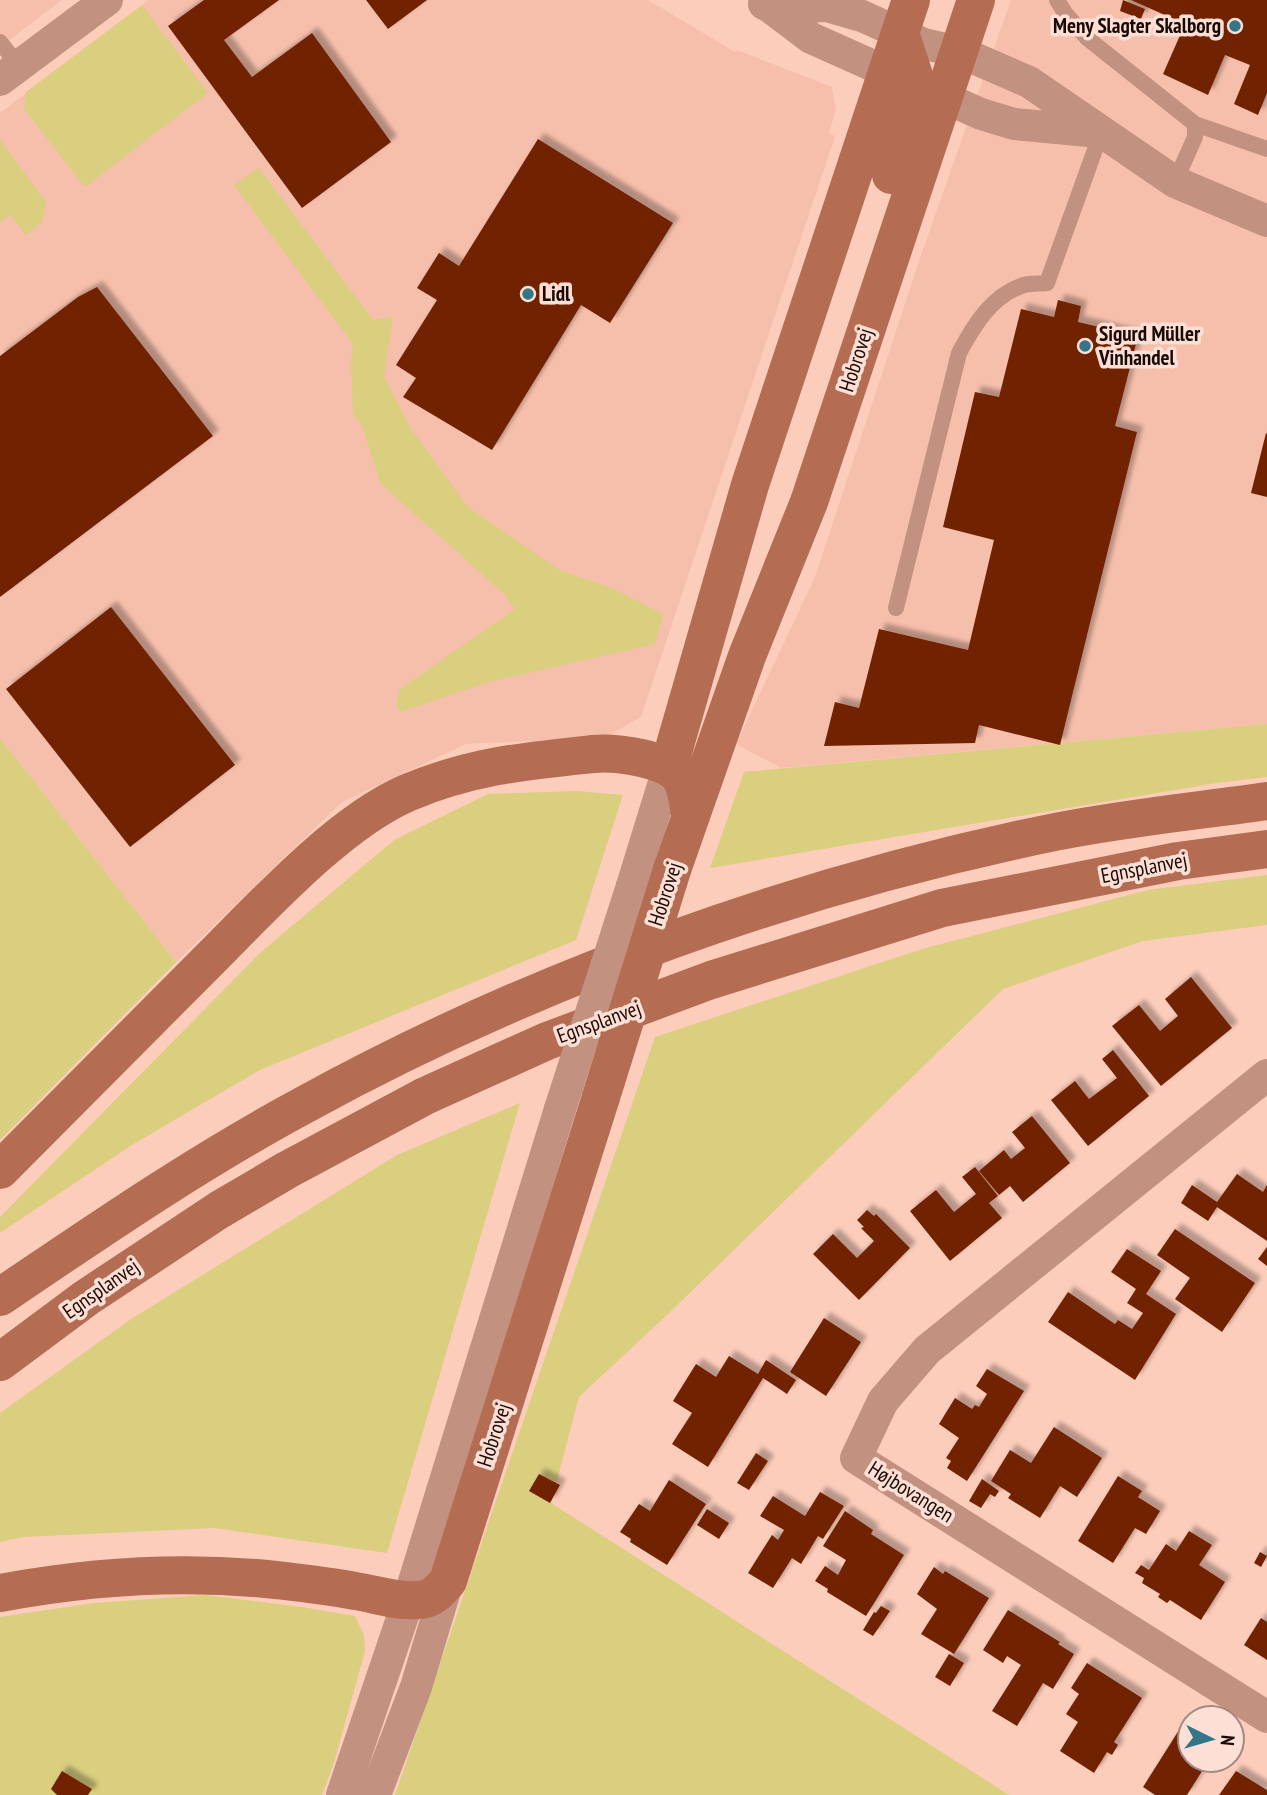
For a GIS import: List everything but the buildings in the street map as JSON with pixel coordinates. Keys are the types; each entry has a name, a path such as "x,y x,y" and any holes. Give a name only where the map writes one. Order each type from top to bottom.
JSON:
{"main road":[{"name":"Hobrovej","path":"424,1586 601,1097 690,814 747,656 809,502 916,85 912,26 939,0"},
{"name":"Hobrovej","path":"669,766 750,485 916,85 960,52 976,0"},
{"path":"912,26 916,85"},
{"path":"0,1170 260,909 332,842 363,818 405,794 464,772 504,763 610,752 669,766 680,777 690,814"},
{"path":"0,1297 121,1214 301,1106 390,1060 557,985 694,933 828,888 912,866 1058,831 1267,801"},
{"name":"Egnsplanvej","path":"0,1362 86,1298 219,1210 287,1170 425,1096 547,1041 711,980 942,908 1178,861 1267,849"},
{"path":"0,1573 154,1553 278,1558 424,1586"},
{"path":"0,1593 94,1579 161,1575 274,1580 352,1590 424,1586"}],"street":[{"path":"9,73 107,0"},
{"path":"761,3 827,6 912,26 960,52 1029,82 1175,182 1267,221"},
{"path":"761,3 811,38 981,114 1014,124 1101,133"},
{"name":"Hobrovej","path":"342,1795 424,1586 560,1109 669,766"},
{"name":"Højbovangen","path":"1267,1075 927,1350 883,1401 856,1458 1267,1717"},
{"name":"Hobrovej","path":"375,1795 416,1686 424,1586"}],"lane":[{"path":"1057,0 1087,38 1195,124 1267,149"},
{"path":"0,41 9,73"},
{"path":"1175,182 1195,137 1195,124"},
{"path":"896,608 959,353 989,306 1025,284 1047,283 1101,133"}],"shaded area":[{"path":"0,0 62,0 0,47"},
{"path":"149,0 648,0 735,52 737,50 832,87 836,110 829,133 835,136 641,717 604,738 466,744 342,802 176,962 0,738 0,113"},
{"path":"1011,0 1267,0 1267,724 781,768 736,744 815,577 921,255"},
{"path":"142,5 208,93 85,187 24,109 26,92"},
{"path":"0,140 46,202 42,222 26,235 10,215 0,222"},
{"path":"259,168 373,320 393,317 384,376 411,429 468,507 560,570 614,589 663,614 655,644 489,682 400,712 396,705 400,689 515,609 504,594 381,484 362,426 353,414 353,344 234,185"},
{"path":"1267,724 1267,777 1217,783 710,868 744,772"},
{"path":"0,738 176,962 0,1140"},
{"path":"578,791 623,795 576,940 260,1070 132,1145 0,1233 0,1217 261,952 394,840 488,794"},
{"path":"1267,875 1267,925 1143,941 1003,989 579,1397 551,1503 1009,1795 395,1795 655,1037 922,949 1148,890"},
{"path":"520,1103 387,1553 215,1528 23,1537 0,1542 0,1413 131,1319 397,1155"},
{"path":"205,1595 355,1616 364,1635 365,1651 334,1763 322,1795 0,1795 0,1617 94,1603"}],"place":[{"name":"Meny Slagter Skalborg","path":"1235,26"},
{"name":"Lidl","path":"528,294"},
{"name":"Sigurd Müller Vinhandel","path":"1085,346"}]}
